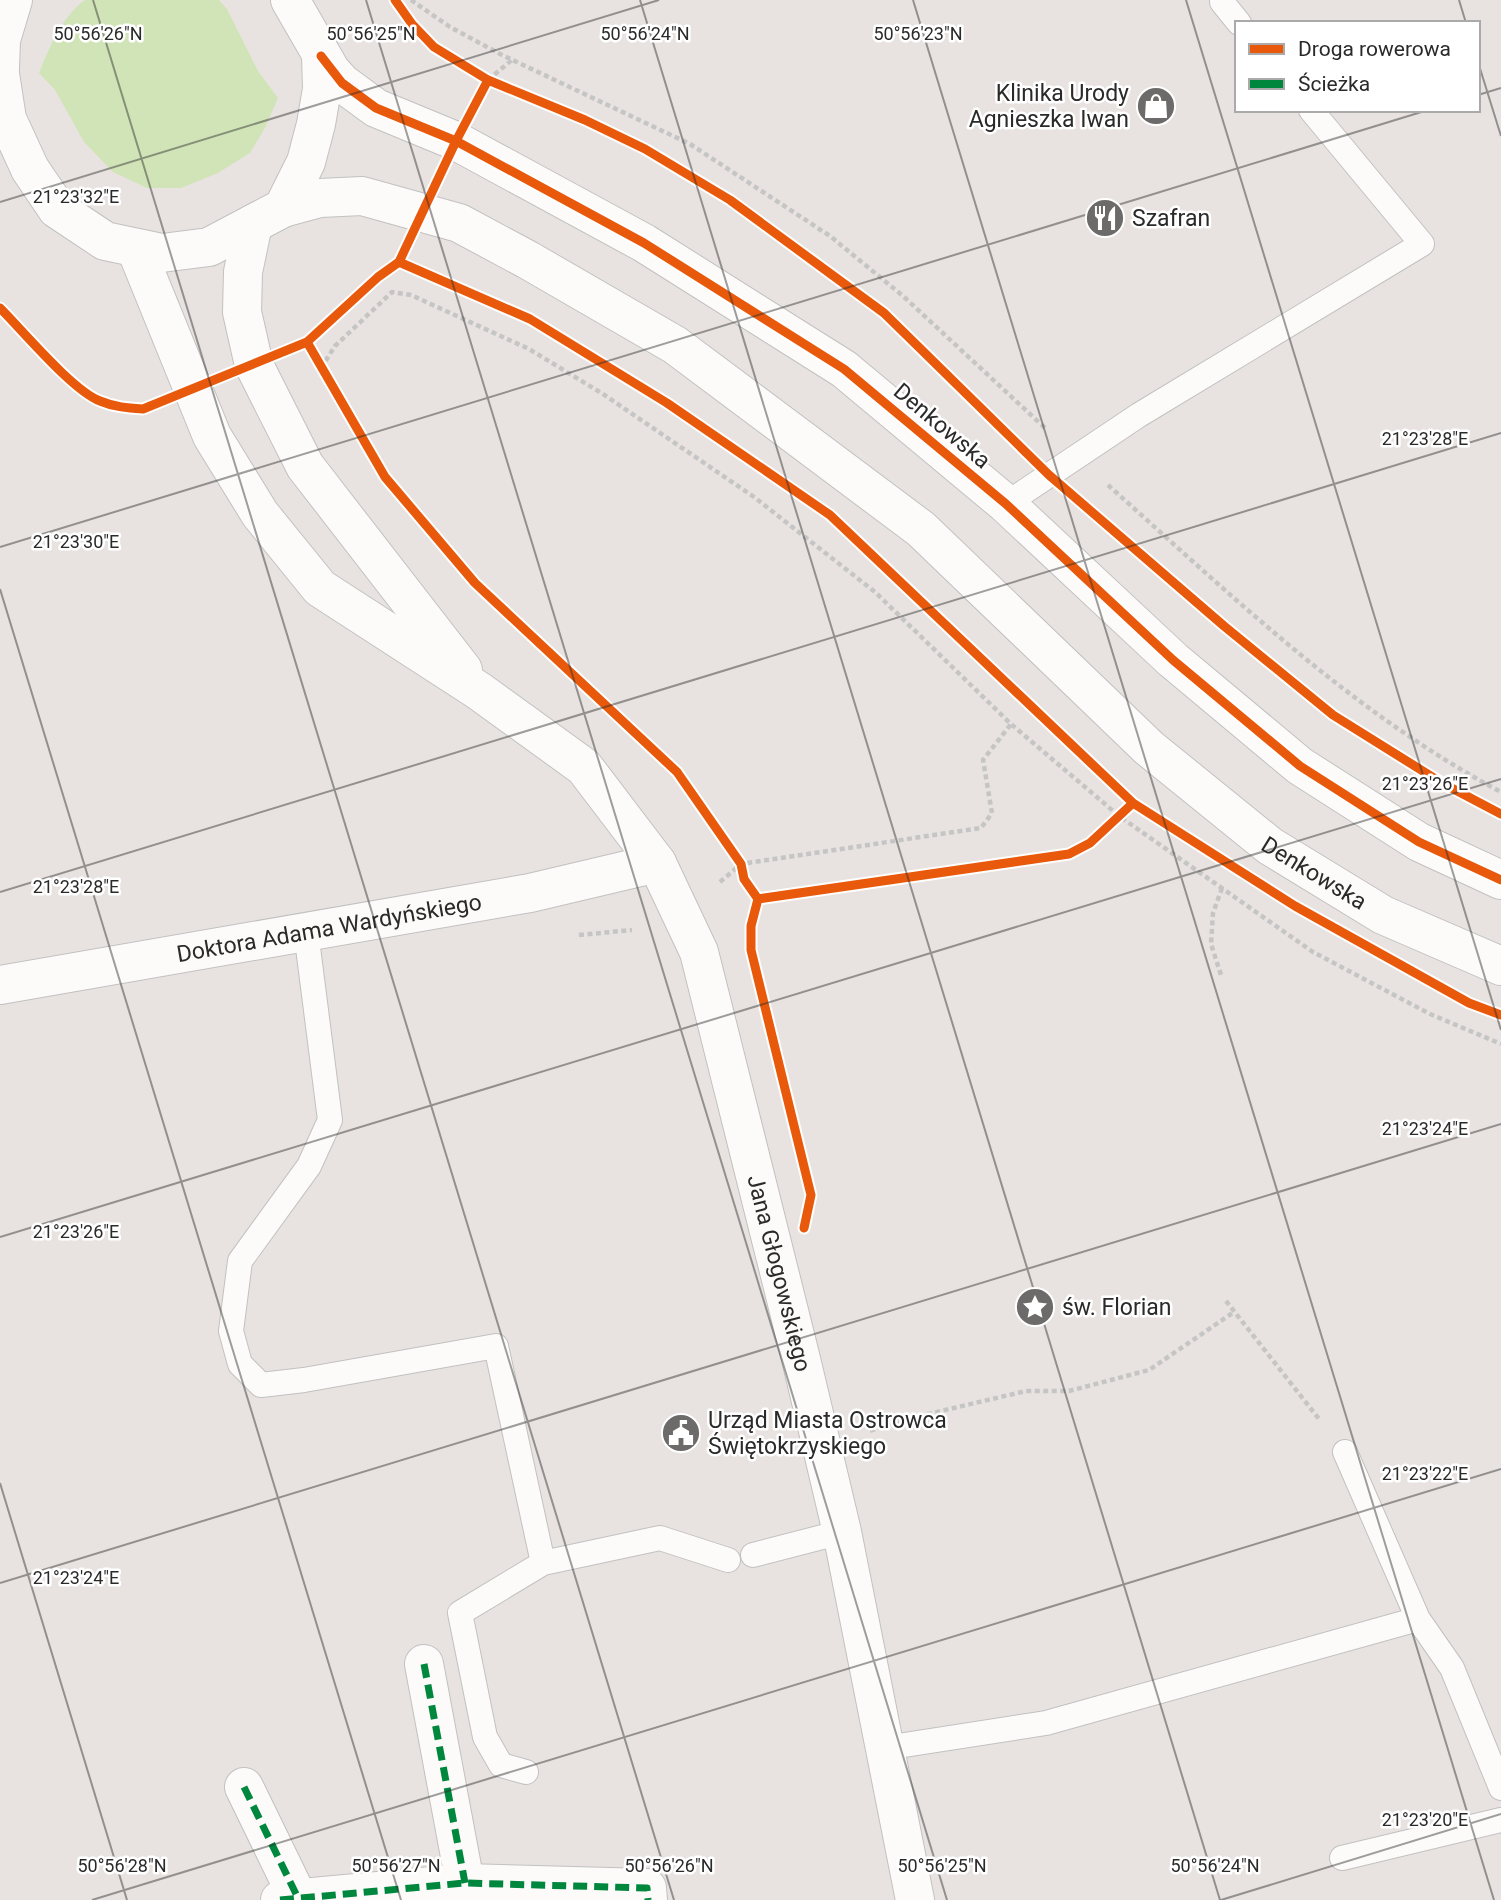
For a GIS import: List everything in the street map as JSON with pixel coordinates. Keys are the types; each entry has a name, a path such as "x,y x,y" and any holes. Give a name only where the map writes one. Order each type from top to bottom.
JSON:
{"street":[{"path":"0,68 2,40 13,0"},
{"name":"Denkowska","path":"290,0 331,71 342,83 376,108 456,141 644,243 844,369 1006,504 1173,660 1300,766 1419,842 1501,880"},
{"path":"321,56 322,89 306,162 268,216 243,272 242,312 254,365 305,466 479,691"},
{"name":"Denkowska","path":"0,74 4,117 30,169 57,208 105,241 162,253 209,247 268,216 320,198 362,196 459,223 675,345 921,528 1149,748 1270,846 1383,915 1501,966"},
{"path":"136,249 212,436 260,514 320,588 479,691"},
{"name":"Jana Głogowskiego","path":"479,691 584,767 657,863 699,952 842,1532 915,1900"},
{"name":"Doktora Adama Wardyńskiego","path":"1,984 530,893 657,863"},
{"path":"424,1664 465,1883"},
{"path":"244,1787 289,1899 465,1883 647,1888 648,1900"}],"lane":[{"path":"1222,2 1237,21"},
{"path":"1006,504 1139,415 1422,244 1313,112"},
{"path":"306,932 330,1120 309,1166 240,1261 231,1331 240,1364 261,1385 304,1380 496,1346 543,1563"},
{"path":"1345,1452 1418,1619 1452,1668 1501,1788"},
{"path":"753,1555 842,1532"},
{"path":"526,1772 501,1765 485,1737 460,1613 543,1563 660,1538 728,1560"},
{"path":"885,1748 1046,1723 1418,1619"},
{"path":"1342,1858 1501,1820"}],"path":[{"path":"411,0 450,27 690,144 830,236 903,296 1076,457 1331,681 1451,765 1501,792"},
{"path":"488,80 513,59"},
{"path":"477,73 500,85"},
{"path":"321,368 335,346 392,292 411,295 529,349 603,394 754,497 875,592 1012,724 1222,888 1313,952 1430,1014 1501,1044"},
{"path":"716,885 741,864 981,828 992,813 983,760 1012,724"},
{"path":"1110,825 1123,813"},
{"path":"741,864 744,879"},
{"path":"1222,888 1213,913 1211,944 1222,978"},
{"path":"1226,1301 1345,1452"},
{"path":"868,1432 890,1423 1026,1391 1069,1391 1149,1370 1234,1312"}],"green space":[{"path":"85,0 219,0 227,9 258,71 278,98 250,153 218,173 181,188 147,188 113,172 84,142 55,90 39,73 63,24"}],"marked path":[{"path":"424,1664 465,1883"},
{"path":"244,1787 298,1898"},
{"path":"280,1900 465,1883 647,1888 648,1900"}],"cycle path":[{"path":"395,0 412,24 434,47 488,80 585,120 645,149 730,200 884,313 1049,475 1224,626 1333,715 1442,783 1501,814"},
{"path":"321,56 342,83 376,108 456,141 644,243 844,369 1006,504 1173,660 1300,766 1419,842 1501,880"},
{"path":"399,262 488,80"},
{"path":"0,308 62,373 89,395 111,405 143,409 307,342 378,277 399,262 530,319 667,403 830,515 1133,803 1295,906 1469,1003 1501,1015"},
{"path":"307,342 385,477 475,583 677,772 741,864 744,879 758,899 751,926 751,950 811,1195 804,1228"},
{"path":"758,899 1069,854 1090,843 1133,803"}],"place":[{"name":"Klinika Urody Agnieszka Iwan","path":"1156,106"},
{"name":"Szafran","path":"1105,218"},
{"name":"św. Florian","path":"1035,1307"},
{"name":"Urząd Miasta Ostrowca Świętokrzyskiego","path":"681,1433"}]}
